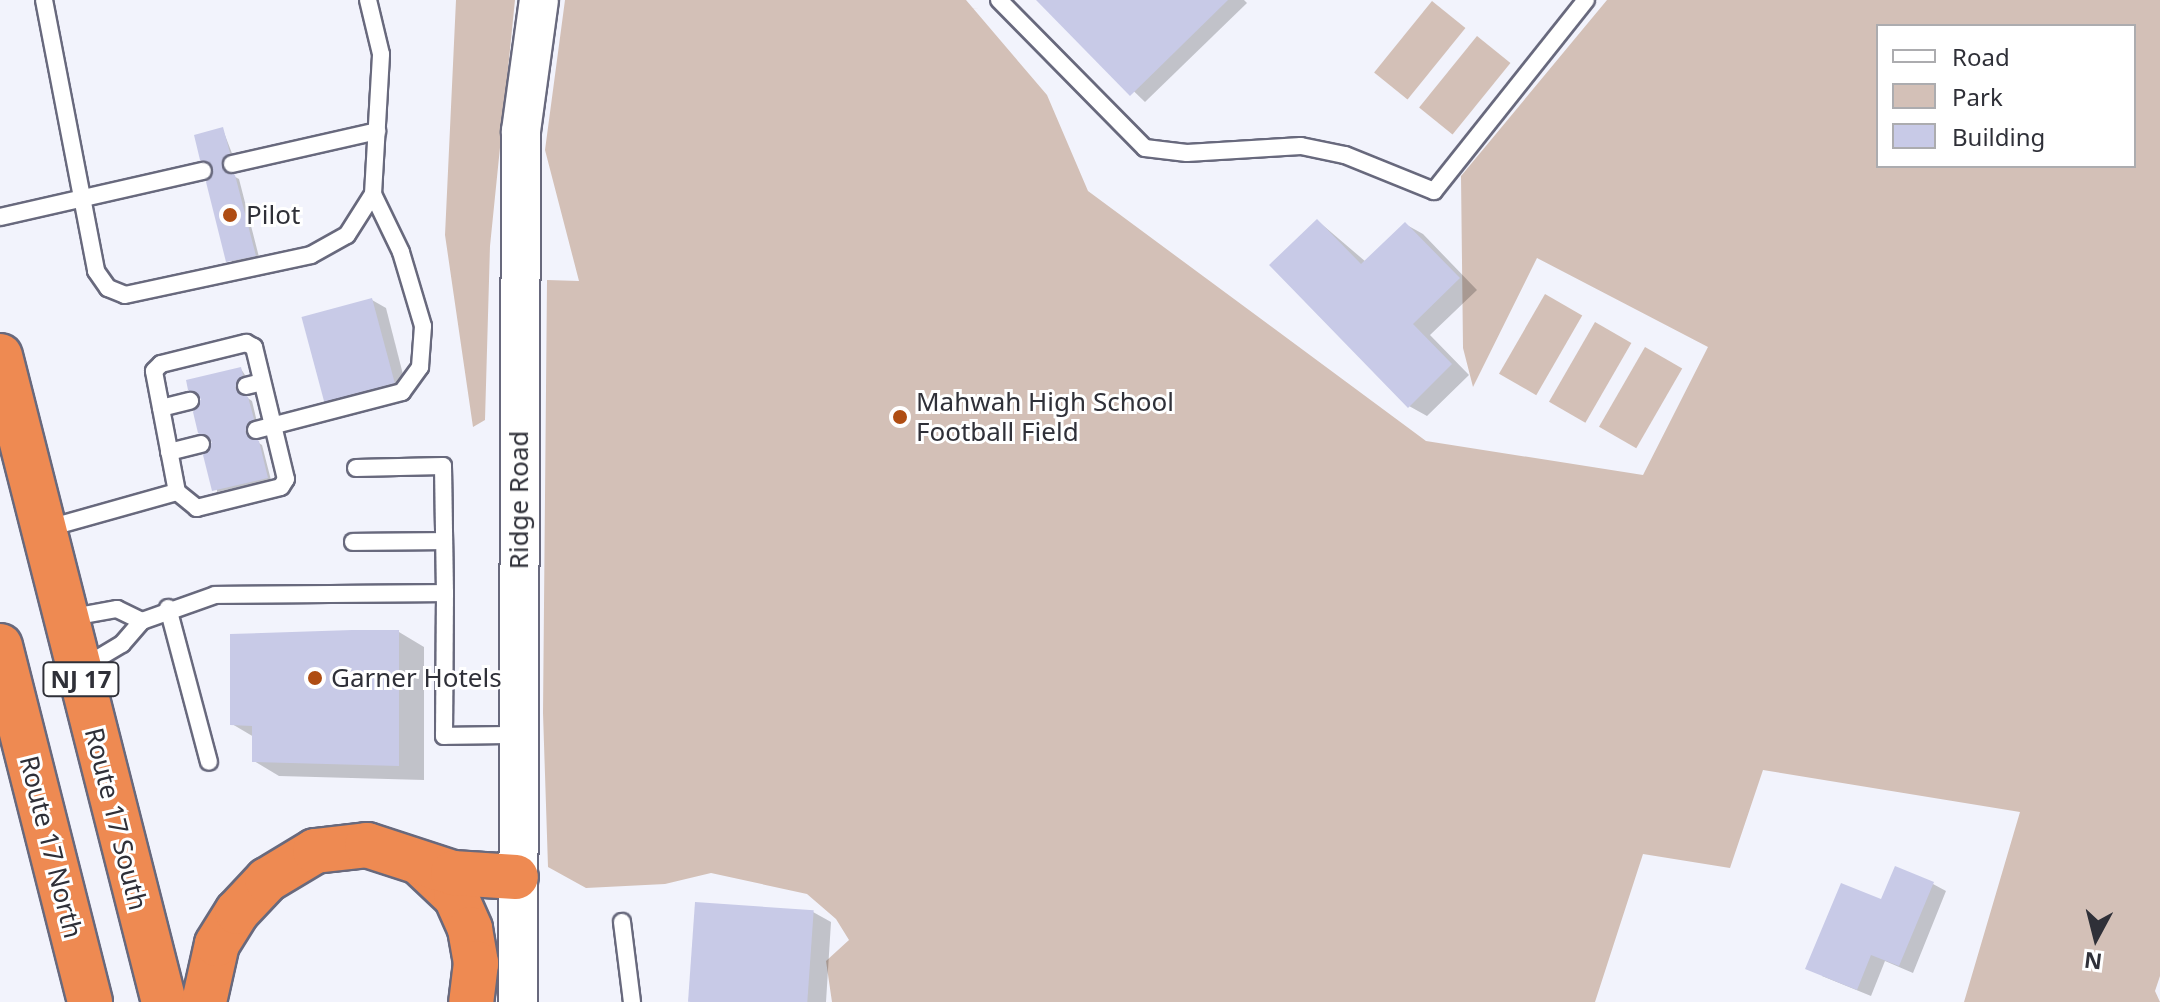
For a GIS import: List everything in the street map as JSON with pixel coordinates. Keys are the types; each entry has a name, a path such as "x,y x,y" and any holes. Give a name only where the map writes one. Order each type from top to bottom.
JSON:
{"highway":[{"name":"Route 17 South","path":"0,356 164,1002"},
{"name":"Route 17 North","path":"0,646 90,1002"},
{"path":"35,787 61,1002"},
{"path":"204,1002 210,961 226,927 282,869 315,851 350,844 383,848 420,863 470,876 516,877"},
{"path":"420,863 446,884 464,914 476,963 471,1002"}],"street":[{"name":"Ridge Road","path":"518,1002 516,877 521,131 539,0"}],"lane":[{"path":"44,0 96,271 108,288 125,295 311,255 347,235 373,194 381,54 368,0"},
{"path":"999,0 1145,148 1187,153 1301,146 1345,155 1434,191 1586,0"},
{"path":"232,164 377,131"},
{"path":"0,217 203,171"},
{"path":"265,428 402,392 420,367 423,326 401,252 373,194"},
{"path":"246,343 254,347 254,384 265,428 286,479 281,487 197,508 177,492 161,408 154,371 161,364 246,343"},
{"path":"161,408 190,401"},
{"path":"169,452 201,444"},
{"path":"356,468 443,466 444,736 518,735"},
{"path":"43,529 177,492"},
{"path":"353,542 444,541"},
{"path":"79,669 122,644 142,621 168,608 215,595 445,593"},
{"path":"168,608 209,762"},
{"path":"66,618 117,609 142,621"},
{"path":"622,922 632,1002"}],"green space":[{"path":"456,0 515,0 490,246 485,420 473,427 445,235"},
{"path":"565,0 966,0 1047,95 1088,191 1426,441 1643,475 1708,347 1537,258 1473,387 1463,348 1461,176 1607,0 2160,0 2160,976 2155,991 2160,1002 1964,1002 2020,812 1763,770 1730,868 1643,854 1595,1002 832,1002 826,961 849,940 836,919 807,894 711,873 665,884 586,888 548,867 543,713 547,280 579,281 545,150"},
{"path":"1432,1 1465,28 1408,100 1374,72"},
{"path":"1477,36 1510,63 1453,135 1419,107"},
{"path":"1545,294 1582,316 1536,395 1499,374"},
{"path":"1595,322 1631,343 1585,423 1549,402"},
{"path":"1645,347 1682,368 1636,448 1599,427"}],"building":[{"path":"1036,0 1228,0 1130,96"},
{"path":"223,127 230,153 222,167 235,175 256,256 226,262 206,182 213,168 200,160 194,135"},
{"path":"1317,219 1361,264 1405,222 1460,278 1413,324 1452,364 1408,408 1269,265"},
{"path":"372,298 395,383 324,402 301,317"},
{"path":"241,367 243,375 235,388 248,397 254,419 245,432 259,441 268,478 212,491 203,455 212,442 198,433 193,412 201,399 188,390 186,380"},
{"name":"Garner Hotels","path":"399,630 399,766 252,762 252,726 230,725 230,634"},
{"path":"1895,866 1934,882 1899,966 1871,955 1857,990 1805,969 1841,883 1881,899"},
{"path":"695,902 814,910 807,1002 688,1002"}],"place":[{"name":"Pilot","path":"230,215"},
{"name":"Mahwah High School Football Field","path":"900,417"},
{"name":"Garner Hotels","path":"315,678"}]}
